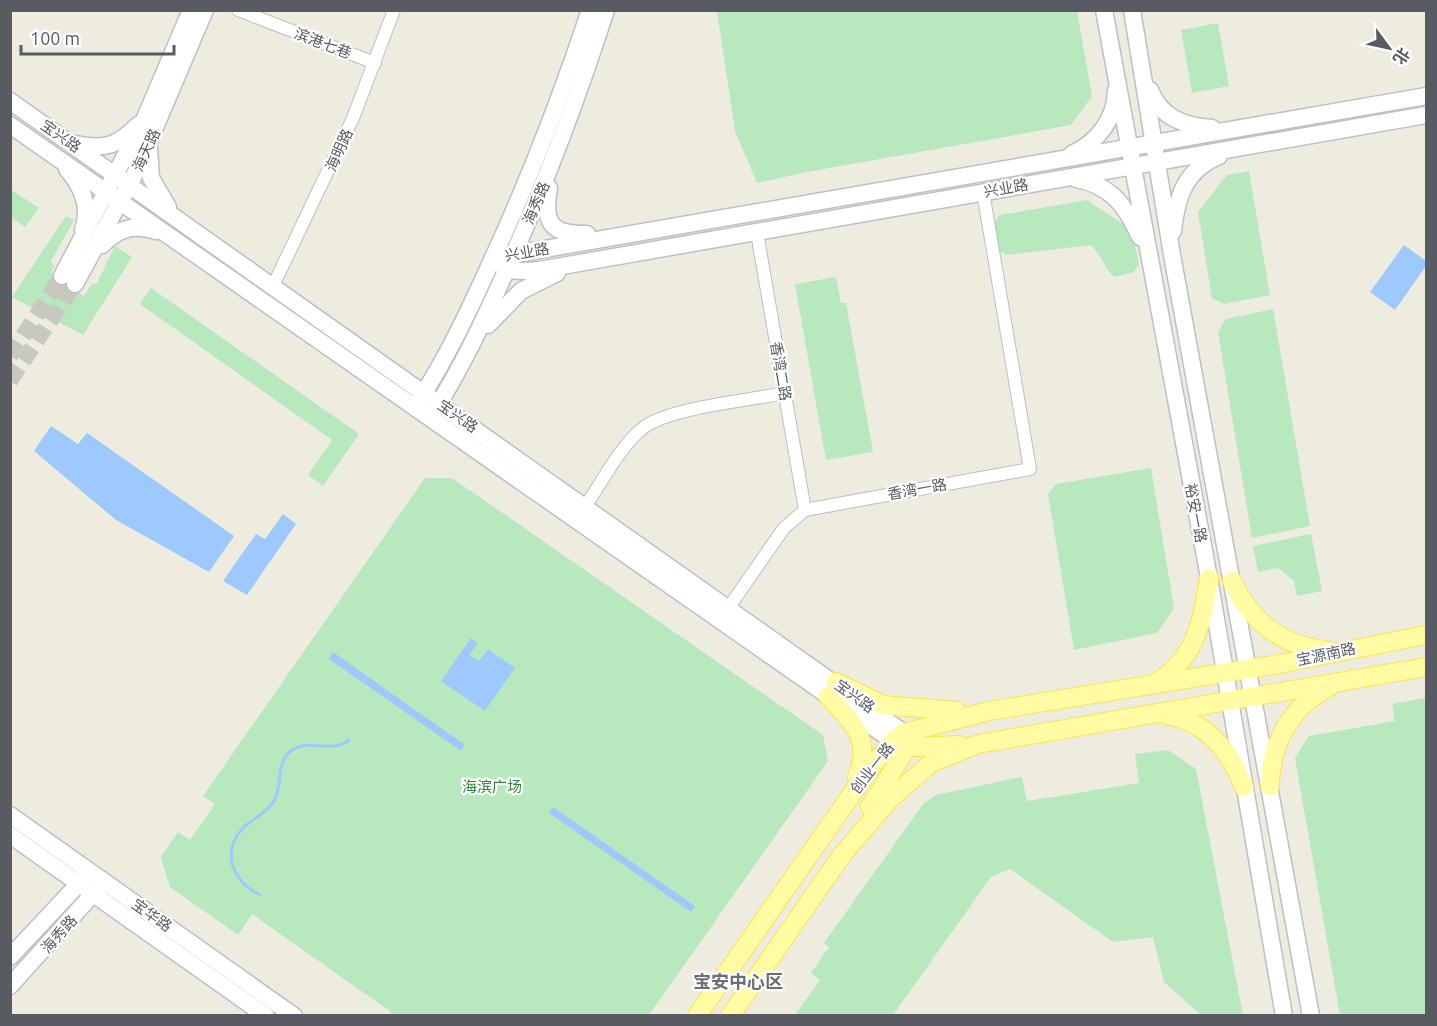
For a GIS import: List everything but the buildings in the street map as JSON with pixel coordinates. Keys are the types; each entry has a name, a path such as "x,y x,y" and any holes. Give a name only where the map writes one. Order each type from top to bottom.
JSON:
{"main road":[{"name":"海天路","path":"68,280 123,180 191,10"},
{"name":"海天路","path":"123,180 150,143 205,10"},
{"name":"海秀路","path":"415,408 460,328 494,258 550,126 590,10"},
{"name":"海秀路","path":"429,418 440,403 467,352 510,262 553,163 575,107 606,10"},
{"name":"裕安一路","path":"1104,10 1112,65 1131,147 1209,578 1284,1016"},
{"name":"裕安一路","path":"1132,10 1172,255 1311,1016"},
{"path":"1140,61 1154,98 1163,112 1172,118 1211,128 1249,127"},
{"path":"1058,160 1088,145 1108,121 1116,92 1112,65"},
{"name":"兴业路","path":"494,258 510,262 624,235 1426,96"},
{"name":"宝兴路","path":"10,101 729,607 832,689 901,740"},
{"name":"兴业路","path":"510,262 521,272 575,264 1426,115"},
{"path":"69,142 96,148 109,146 128,135 146,118"},
{"name":"宝兴路","path":"10,125 429,418 832,689"},
{"path":"150,143 148,160 152,183 176,218"},
{"path":"1172,255 1177,204 1185,181 1197,168 1215,157 1254,145"},
{"path":"59,159 85,196 85,250"},
{"path":"553,163 546,210 550,223 567,234 624,235"},
{"path":"1064,178 1091,182 1115,196 1131,218 1149,256"},
{"path":"85,250 126,228 146,228 166,234"},
{"path":"467,352 514,297 531,285 575,264"},
{"path":"1149,686 1175,669 1193,644 1201,622 1209,578"},
{"path":"1232,581 1254,617 1278,636 1304,647 1339,651"},
{"name":"宝源南路","path":"1225,673 1426,635"},
{"name":"宝源南路","path":"1230,702 1426,666"},
{"name":"创业一路","path":"697,1016 848,800 901,740 989,711 1225,673"},
{"path":"1270,786 1273,757 1291,718 1312,698 1345,681"},
{"path":"832,689 895,708 989,711"},
{"path":"832,689 853,722 862,743 863,760 848,800"},
{"path":"730,1016 842,855 882,807 913,776 940,758 978,744 1230,702"},
{"path":"1158,714 1196,725 1215,739 1230,756 1244,787"},
{"path":"842,855 901,740 978,744"},
{"name":"宝华路","path":"10,815 85,877 94,894 294,1016"},
{"name":"宝华路","path":"10,835 85,877 105,881 266,1016"},
{"name":"海秀路","path":"10,957 85,877"},
{"name":"海秀路","path":"10,986 105,881"}],"street":[{"name":"滨港七巷","path":"238,10 375,63"},
{"name":"海明路","path":"273,286 340,149 394,10"},
{"name":"香湾一路","path":"805,510 1030,469 983,192"},
{"name":"香湾二路","path":"757,232 805,510"},
{"path":"586,506 632,439 650,422 669,416 785,393"},
{"path":"729,607 784,528 805,510"}],"green space":[{"path":"717,11 1077,11 1092,96 1071,125 757,183 735,131"},
{"path":"1218,23 1229,86 1192,93 1181,30"},
{"path":"1249,171 1270,295 1224,304 1212,298 1198,212 1227,175"},
{"path":"10,189 39,208 25,227 11,217"},
{"path":"1087,200 1132,230 1139,264 1134,272 1114,277 1090,245 1008,255 998,251 994,223 1000,215"},
{"path":"66,216 74,220 51,261 54,266 51,272 84,296 91,285 97,283 115,246 132,257 83,335 12,297"},
{"path":"836,277 841,303 846,303 873,452 826,460 795,284"},
{"path":"151,288 359,434 323,486 308,475 332,440 140,304"},
{"path":"1273,309 1310,526 1252,538 1218,332 1226,319"},
{"path":"1151,468 1174,608 1157,633 1074,650 1048,494 1056,484"},
{"name":"海滨广场","path":"425,478 452,478 823,735 828,761 649,1015 389,1015 391,1012 252,914 238,935 170,887 161,857 178,832 190,840 215,804 203,796"},
{"path":"1311,534 1322,591 1297,596 1294,581 1278,568 1258,572 1253,546"},
{"path":"1426,698 1426,1015 1340,1015 1295,758 1309,736 1395,721 1392,704"},
{"path":"1168,750 1196,769 1243,1015 1201,1015 1164,982 1153,937 1113,942 1010,869 991,877 893,1015 795,1015 820,980 811,973 829,947 824,943 924,803 936,795 1022,777 1027,801 1139,783 1135,754"}],"water":[{"path":"1404,245 1426,261 1426,266 1395,310 1370,292"},
{"path":"51,426 78,444 87,433 234,536 209,572 116,520 34,451"},
{"path":"283,514 296,524 247,595 223,581 256,534 265,539"},
{"path":"471,638 478,643 469,655 479,661 488,649 515,668 485,711 441,681"},
{"path":"333,652 465,745 461,751 329,659"},
{"path":"553,807 695,906 691,912 549,813"}],"waterway":[{"path":"260,895 243,882 233,866 231,856 236,837 274,801 283,761 292,750 306,745 335,746 349,740"}],"tunnel":[{"path":"10,356 62,276"},
{"path":"10,381 75,284"}],"district":[{"name":"宝安中心区","path":"738,981"}]}
